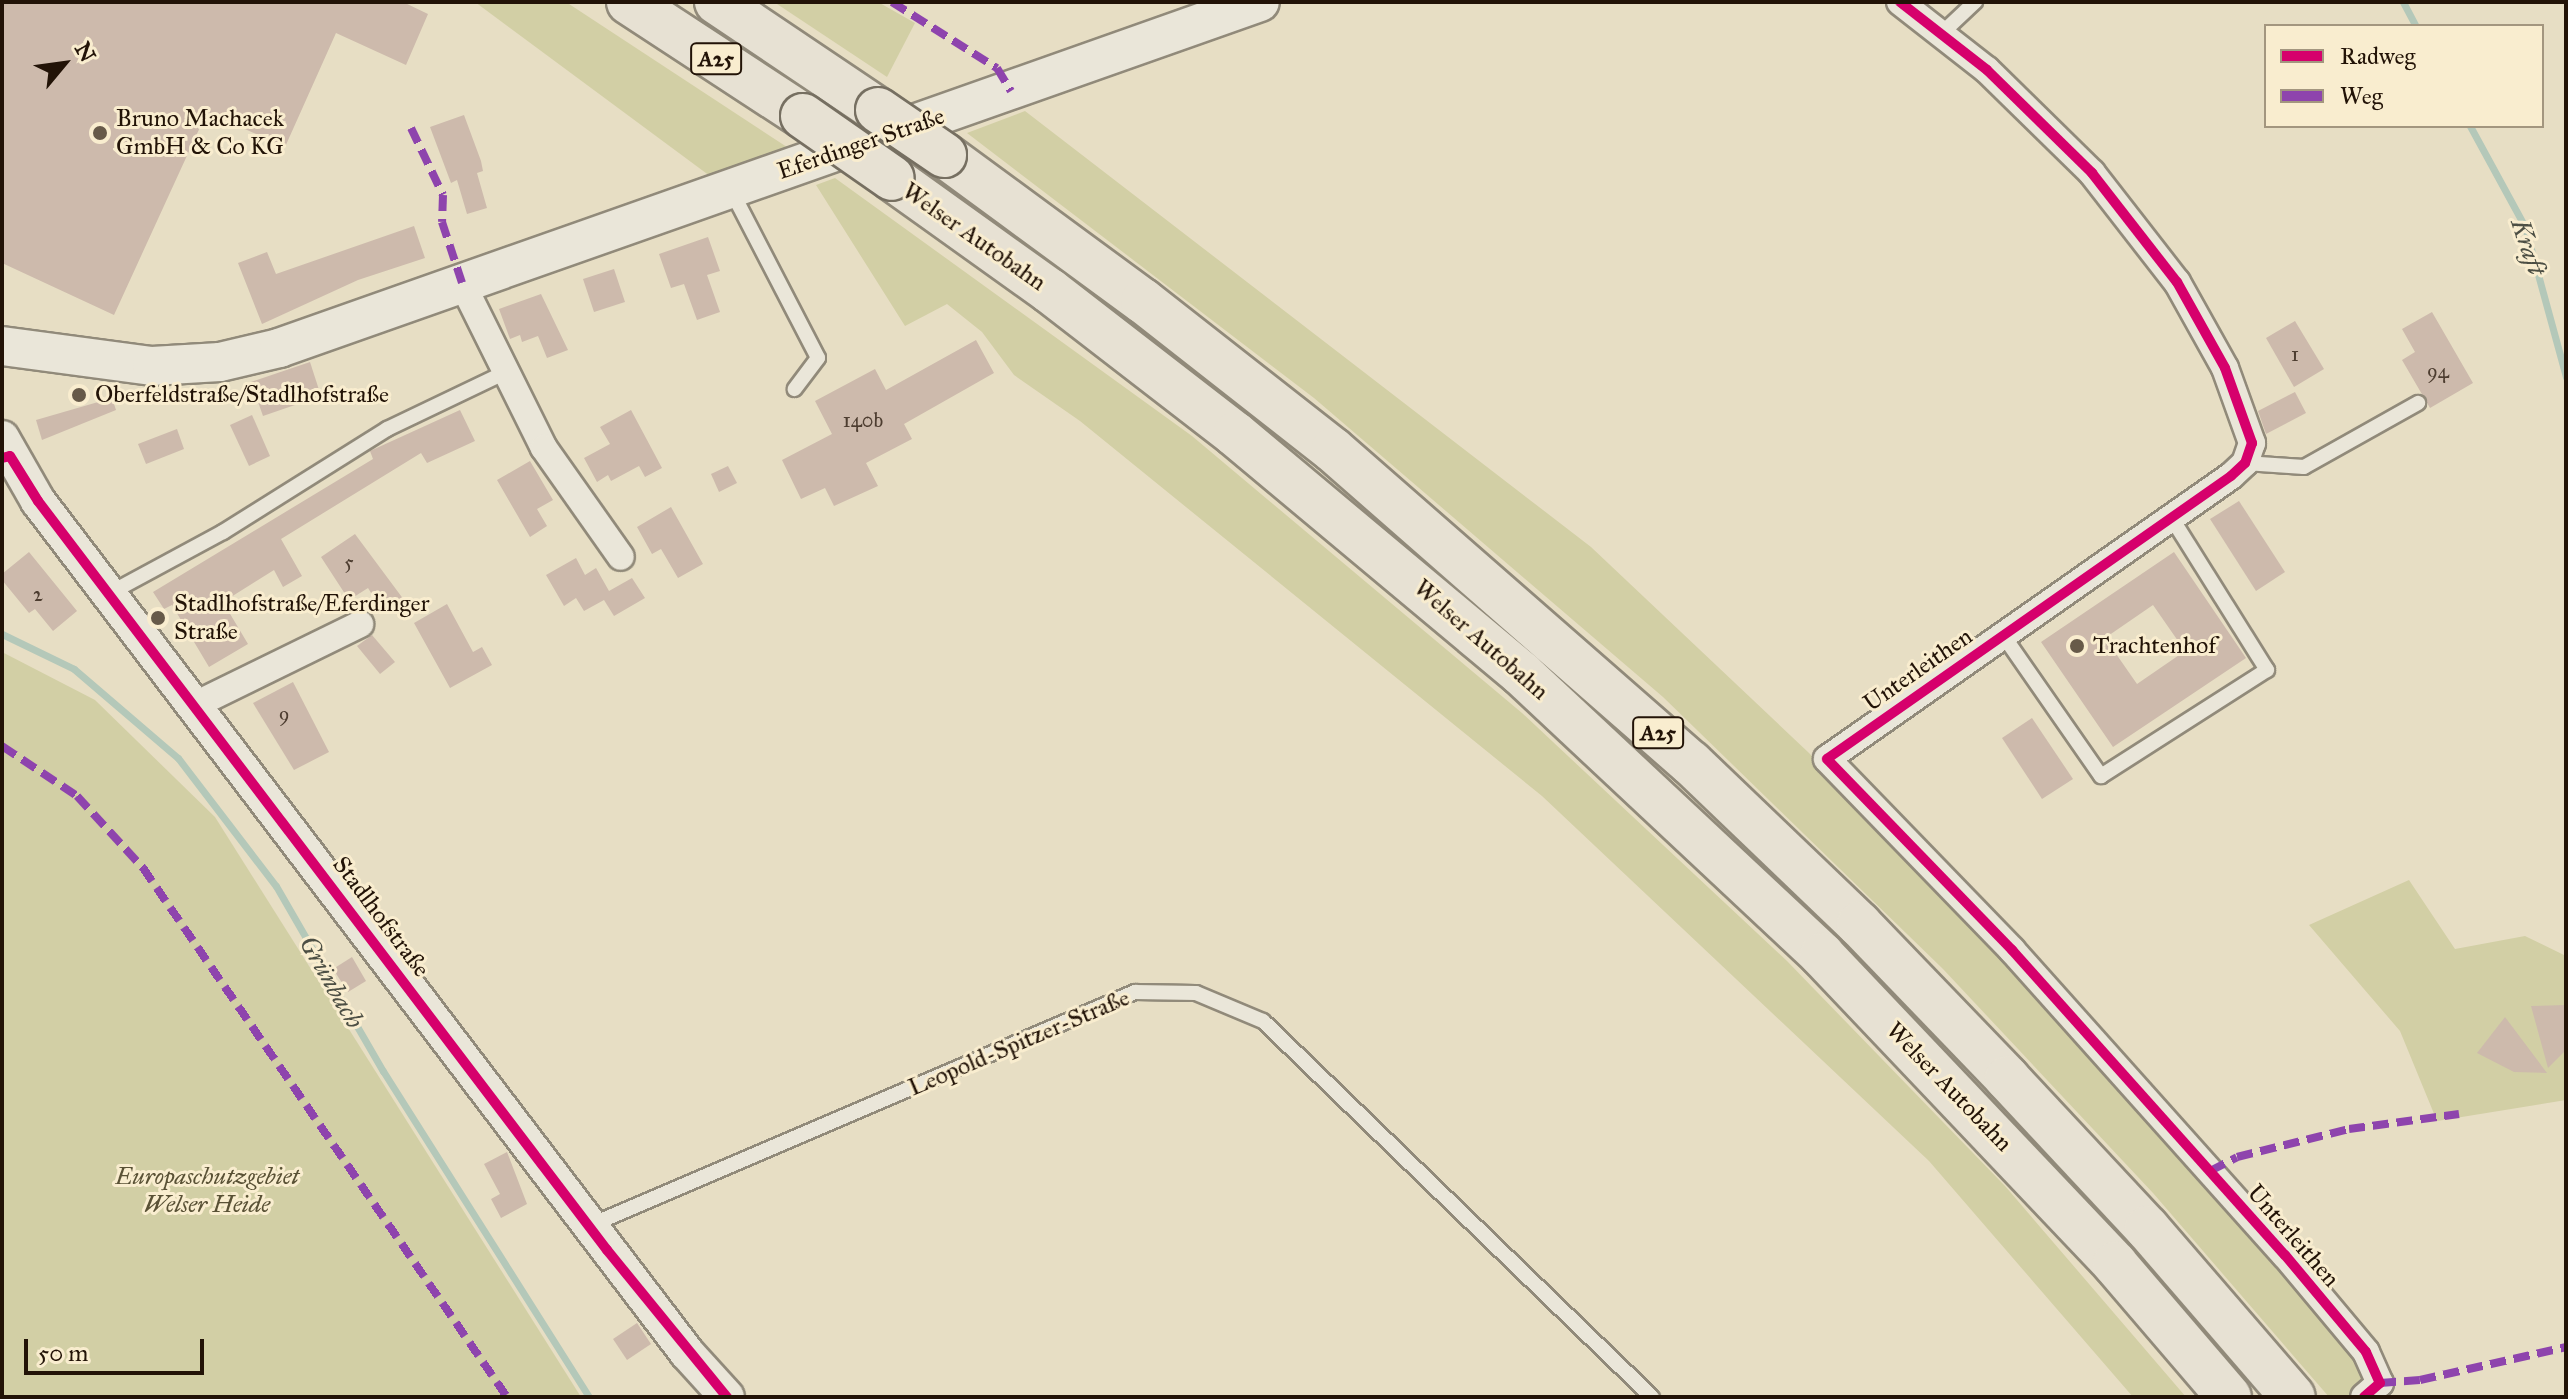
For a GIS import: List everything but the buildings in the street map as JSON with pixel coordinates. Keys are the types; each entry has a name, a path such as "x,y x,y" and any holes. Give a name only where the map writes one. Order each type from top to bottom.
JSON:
{"highway":[{"name":"Welser Autobahn","path":"629,2 803,116 1050,291 1235,434 1545,696 1822,955 2105,1253 2229,1397"},
{"name":"Welser Autobahn","path":"717,2 944,155 1143,301 1333,450 1691,763 1859,924 2007,1078 2147,1228 2293,1397"}],"main road":[{"name":"Eferdinger Straße","path":"2,346 152,366 220,362 279,348 1260,2"}],"street":[{"path":"1900,2 1987,70 2092,173 2177,282 2225,368 2252,443 2245,463"},
{"path":"462,283 544,448 621,557"},
{"name":"Stadlhofstraße","path":"5,450 687,1353 727,1397"},
{"name":"Unterleithen","path":"2245,463 1827,759 2012,950 2285,1255 2366,1352 2380,1383 2364,1397"},
{"path":"195,705 360,624"}],"lane":[{"path":"1941,34 1975,2"},
{"path":"731,190 818,358 795,389"},
{"path":"110,593 223,532 387,429 506,372"},
{"path":"2245,463 2304,467 2418,403"},
{"path":"2003,635 2101,776 2267,670 2171,517"},
{"name":"Leopold-Spitzer-Straße","path":"590,1225 1135,992 1196,993 1263,1021 1652,1397"}],"green space":[{"path":"475,2 566,2 793,151 714,179"},
{"path":"774,2 878,2 915,23 887,77"},
{"path":"1025,111 1591,547 1809,753 2051,1003 2261,1239 2391,1397 2329,1397 2153,1193 1943,969 1663,697 1314,398 967,133"},
{"path":"835,178 1192,436 1522,713 1787,961 2005,1186 2186,1397 2133,1397 1929,1161 1542,796 1080,421 1014,375 982,332 947,304 905,326 816,185"},
{"name":"Europaschutzgebiet Welser Heide","path":"2,652 95,700 215,817 581,1397 2,1397"},
{"path":"2409,880 2455,949 2525,936 2566,956 2566,1100 2437,1121 2400,1031 2309,925"}],"waterway":[{"name":"Kraft","path":"2403,2 2415,24"},
{"name":"Kraft","path":"2471,128 2525,227 2566,377"},
{"name":"Grünbach","path":"2,634 74,669 178,758 276,886 383,1071 589,1397"}],"marked path":[{"path":"892,2 997,68 1011,91"},
{"path":"411,128 443,195 442,222 462,283"},
{"path":"2,746 77,796 143,868 507,1397"},
{"path":"2210,1171 2237,1157 2349,1129 2459,1114"},
{"path":"2380,1383 2420,1380 2566,1347"}],"cycle path":[{"path":"1900,2 1987,70 2092,173 2177,282 2225,368 2252,443 2245,463 2231,476 1827,759 2012,950 2285,1255 2366,1352 2380,1383 2364,1397"},
{"path":"2,458 10,456 38,501 607,1250 727,1397"}],"place":[{"name":"Bruno Machacek GmbH & Co KG","path":"100,133"},
{"name":"Oberfeldstraße/Stadlhofstraße","path":"79,395"},
{"name":"Stadlhofstraße/Eferdinger Straße","path":"158,618"},
{"name":"Trachtenhof","path":"2077,646"}]}
